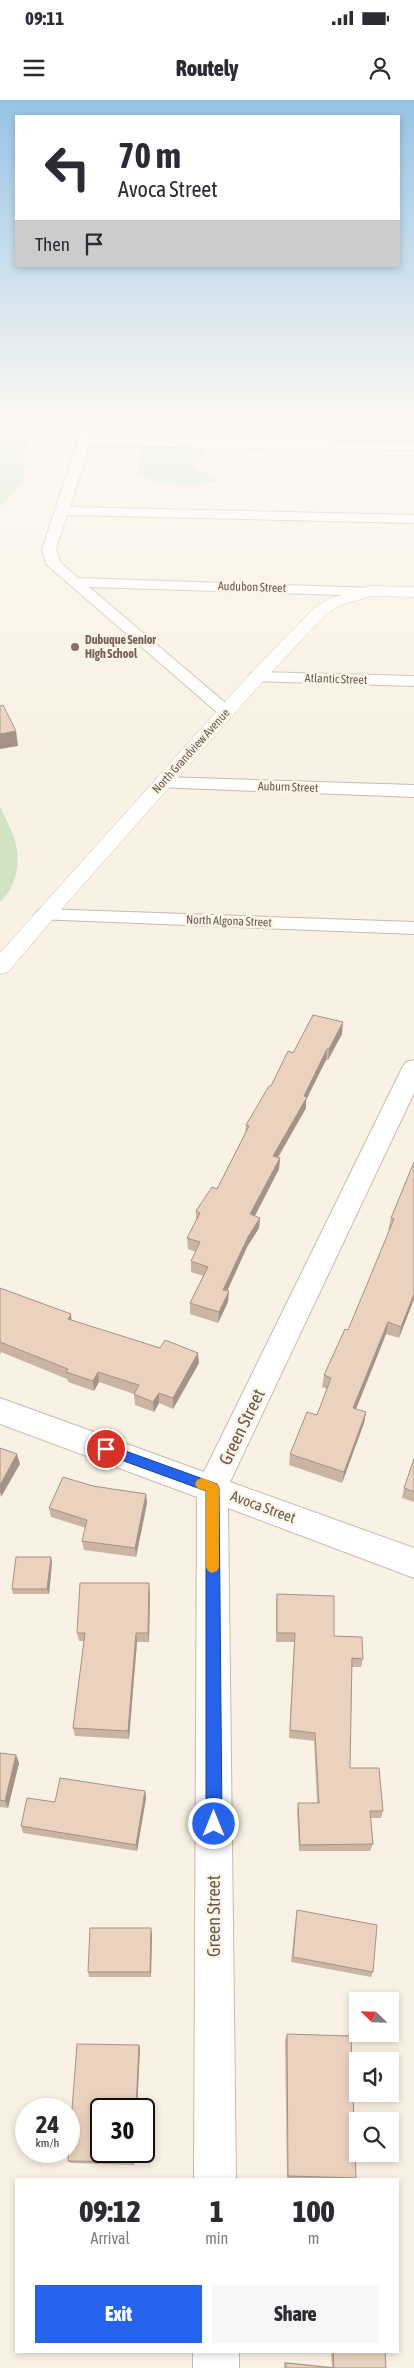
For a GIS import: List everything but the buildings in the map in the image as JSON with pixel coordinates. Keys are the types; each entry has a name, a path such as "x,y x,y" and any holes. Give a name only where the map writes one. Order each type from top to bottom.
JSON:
{"street":[{"path":"56,526 49,549 53,564 226,712"},
{"name":"Audubon Street","path":"74,582 370,591"},
{"name":"North Grandview Avenue","path":"0,967 257,676 320,611 335,602 370,591 414,592"},
{"name":"Atlantic Street","path":"257,676 414,681"},
{"name":"Auburn Street","path":"163,783 414,791"},
{"name":"North Algona Street","path":"44,915 414,928"},
{"name":"Green Street","path":"215,2178 212,1488 410,1086"},
{"name":"Avoca Street","path":"0,1411 414,1563"},
{"path":"216,2353 216,2368"}],"green space":[{"path":"0,806 15,839 18,858 15,879 9,892 0,902"}],"slow traffic":[{"path":"202,1484 212,1488 212,1567"}],"place":[{"name":"Dubuque Senior High School","path":"75,647"}],"route":[{"path":"106,1449 212,1488 214,1824"}]}
